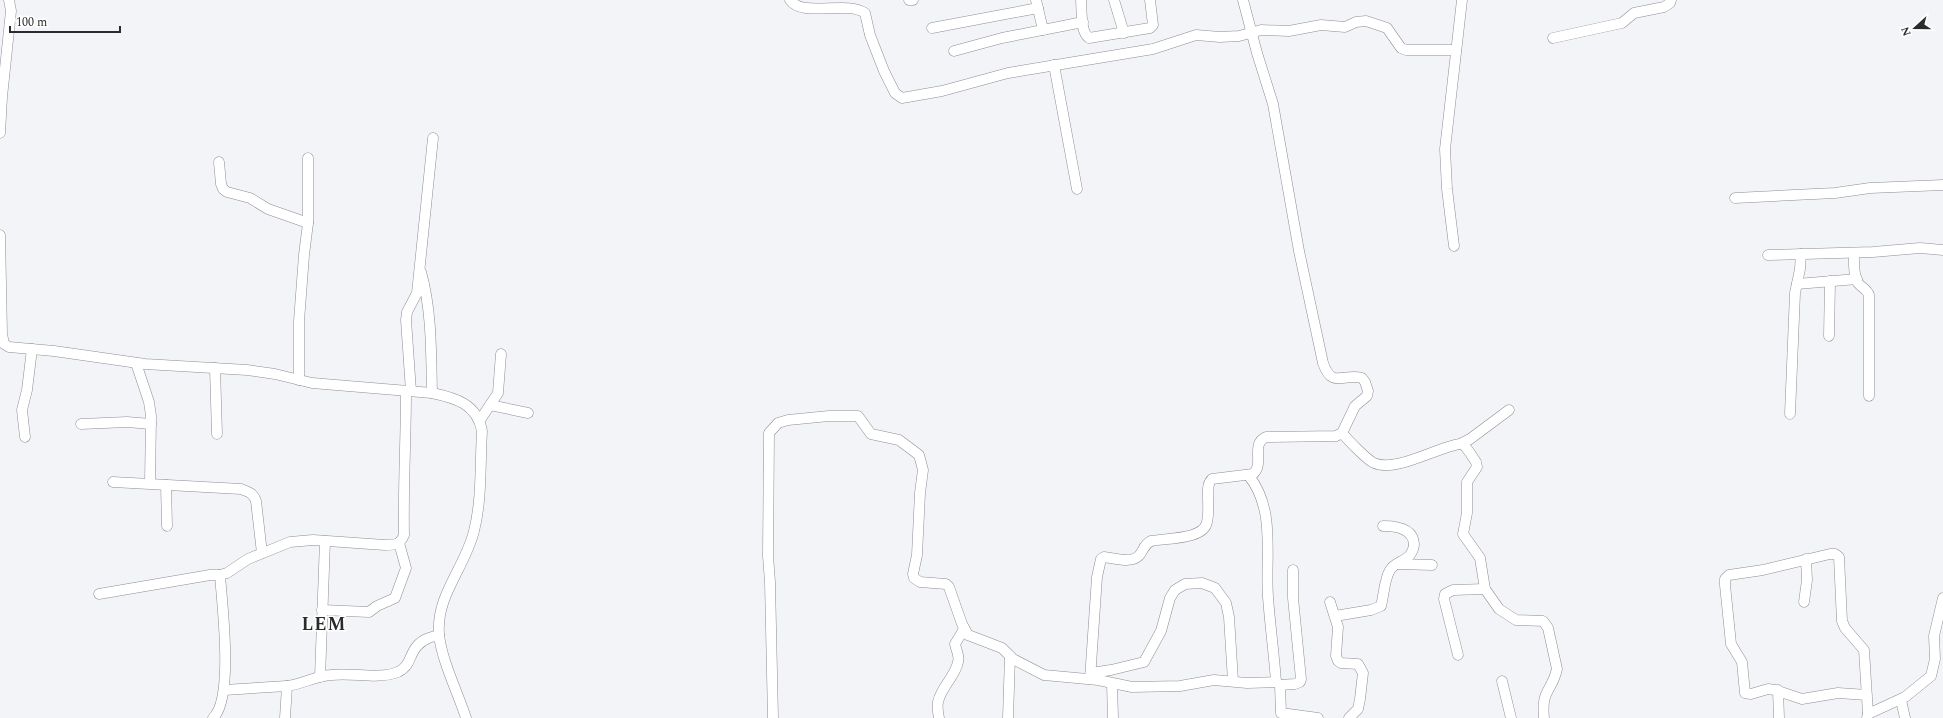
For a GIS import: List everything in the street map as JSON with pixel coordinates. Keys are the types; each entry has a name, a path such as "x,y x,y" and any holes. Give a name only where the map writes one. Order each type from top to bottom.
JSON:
{"street":[{"path":"0,133 2,97 11,10 9,0"},
{"path":"790,0 792,3 801,7 846,6 862,10 865,13 870,35 887,78 895,93 902,98 942,91 1008,73 1153,49 1196,35 1220,37 1269,30 1289,31 1321,25 1345,27 1356,22 1366,21 1387,28 1401,48 1406,50 1456,50"},
{"path":"1082,0 1083,22 1086,36 1089,38 1146,29 1153,26 1150,0"},
{"path":"1114,0 1124,33"},
{"path":"1091,676 1096,590 1101,559 1104,557 1131,560 1140,556 1146,543 1151,540 1193,536 1200,533 1207,522 1209,482 1212,479 1249,476 1258,471 1259,443 1261,439 1266,437 1336,436 1342,433 1355,406 1367,396 1368,392 1362,378 1335,379 1329,375 1323,363 1299,251 1273,104 1251,33 1243,0"},
{"path":"1454,246 1447,189 1445,149 1462,0"},
{"path":"1553,38 1622,23 1634,13 1664,7 1670,3 1671,0"},
{"path":"932,28 1037,4 1043,30"},
{"path":"954,51 1083,22"},
{"path":"1054,65 1073,159 1077,189"},
{"path":"322,610 369,612 377,606 395,598 406,568 399,543 404,535 403,490 406,462 409,391 406,320 407,312 417,293 433,138"},
{"path":"299,380 300,291 308,223 308,158"},
{"path":"219,162 221,184 223,189 227,192 250,198 268,209 308,223"},
{"path":"1735,198 1835,193 1870,188 1943,185"},
{"path":"0,235 2,344 9,348 54,351 136,363 215,368 275,374 335,386 432,393 448,397 474,410 480,420 482,431 477,510 474,531 468,551 446,592 441,605 439,635 445,658 466,718"},
{"path":"1768,255 1854,253 1920,248 1943,250"},
{"path":"1854,253 1857,279 1870,295 1869,396"},
{"path":"1790,414 1797,284 1801,254"},
{"path":"420,269 427,294 429,310 432,393"},
{"path":"1797,284 1857,279"},
{"path":"1829,336 1830,281"},
{"path":"25,437 22,410 27,390 32,350"},
{"path":"480,420 498,393 500,384 501,354"},
{"path":"136,363 149,402 151,424 150,483"},
{"path":"215,368 217,434"},
{"path":"490,405 528,412"},
{"path":"1342,433 1366,457 1380,465 1414,460 1460,444 1475,436 1509,410"},
{"path":"773,718 768,556 770,518 769,439 772,428 778,423 792,419 858,416 871,434 899,440 919,455 923,470 920,493 917,555 913,574 914,578 920,582 946,584 950,587 964,630 974,638 1002,648 1010,656 1044,676 1091,676 1144,662 1147,659 1155,640 1161,632 1170,598 1175,590 1185,584 1202,583 1215,588 1226,603 1229,618 1233,681"},
{"path":"81,424 127,422 151,424"},
{"path":"1460,444 1464,445 1476,462 1477,467 1467,482 1466,513 1463,534 1480,558 1485,589 1491,599 1507,616 1516,620 1543,621 1548,628 1558,669 1556,676 1545,694 1543,705 1544,718"},
{"path":"1249,476 1260,494 1268,531 1268,595 1281,712 1318,718"},
{"path":"113,482 241,489 249,492 254,496 256,502 262,553"},
{"path":"166,485 167,526"},
{"path":"1335,616 1371,610 1381,606 1388,574 1394,565 1410,555 1414,549 1413,539 1404,529 1383,526"},
{"path":"99,594 210,575 220,575 227,573 248,559 290,542 325,541 374,545 399,543"},
{"path":"320,677 321,602 325,541"},
{"path":"1867,695 1838,693 1802,699 1778,690 1768,689 1751,694 1745,693 1742,662 1731,644 1725,579 1729,575 1763,570 1830,554 1835,554 1839,557 1842,621 1845,628 1864,650 1867,695 1867,716 1901,700 1926,681 1933,671 1935,659 1934,636 1943,598"},
{"path":"1804,602 1808,580 1806,559"},
{"path":"1394,565 1432,565"},
{"path":"1091,676 1112,684 1132,687 1180,686 1214,680 1247,683 1295,684 1300,682 1301,679 1293,598 1293,570"},
{"path":"218,716 224,690 224,625 220,575"},
{"path":"1458,655 1444,599 1445,594 1453,590 1485,589"},
{"path":"1330,602 1339,632 1336,656 1338,661 1341,663 1358,664 1363,673 1358,709 1349,718"},
{"path":"939,718 938,704 940,696 958,663 959,656 955,644 964,630"},
{"path":"224,690 303,684 332,674 390,674 407,666 416,646 439,635"},
{"path":"1008,718 1010,656"},
{"path":"1502,681 1511,718"},
{"path":"1112,684 1113,718"},
{"path":"285,718 287,686"},
{"path":"1778,690 1780,718"},
{"path":"1901,700 1906,718"}],"district":[{"name":"LEM","path":"324,624"}]}
